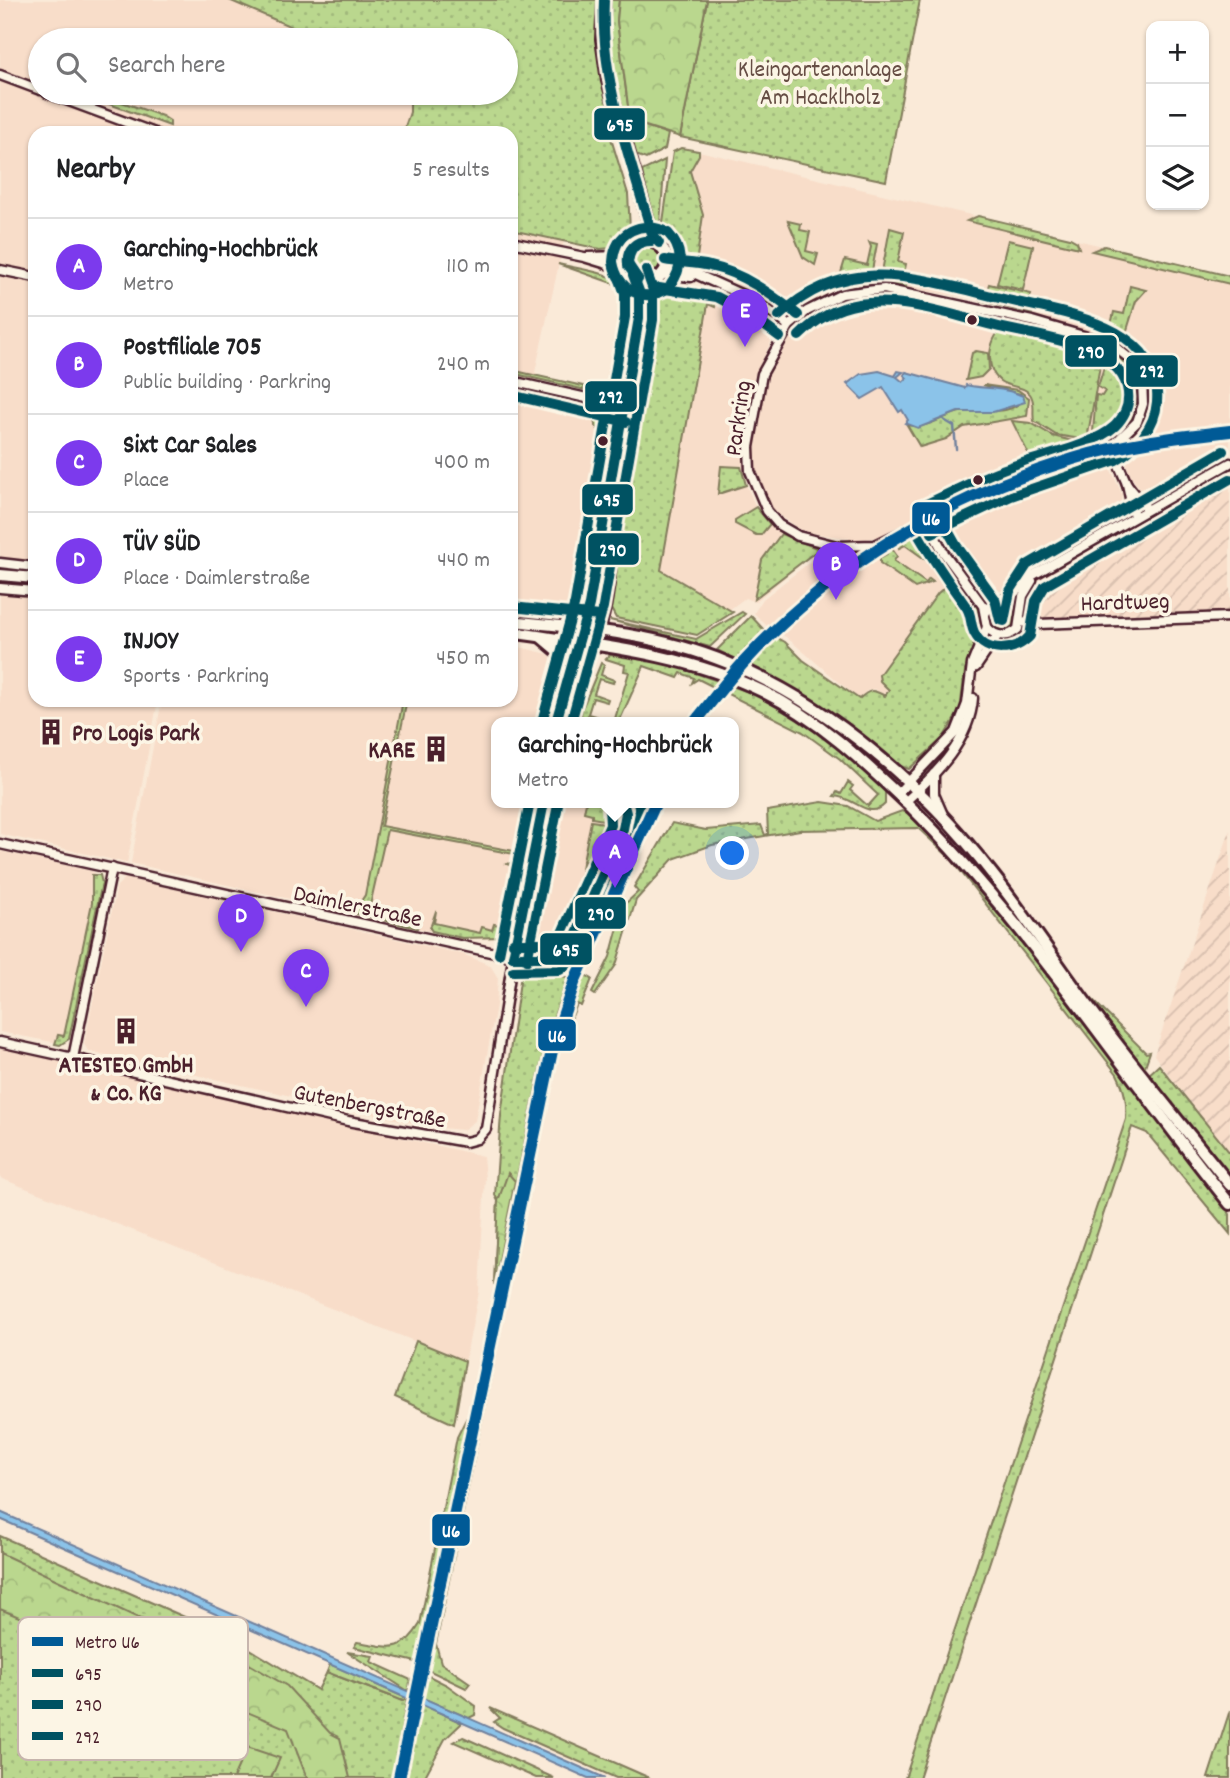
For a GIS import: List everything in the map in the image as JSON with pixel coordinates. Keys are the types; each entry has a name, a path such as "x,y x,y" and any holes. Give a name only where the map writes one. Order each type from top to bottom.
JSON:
{"main road":[{"path":"604,0 602,39 608,81 652,234 664,248 667,261 649,292 626,407"},
{"path":"579,643 609,516 626,407 639,318 639,290 627,259 642,229 643,206"},
{"path":"634,245 648,240 659,243"},
{"path":"631,273 643,282 659,277"},
{"path":"594,645 609,580 609,516"},
{"path":"0,575 28,577"},
{"path":"518,622 598,631 682,647 766,681 835,723 912,787 994,875 1136,1075"},
{"path":"518,633 684,663 761,691 830,733 901,798 992,892 1136,1075 1230,1185"},
{"path":"541,637 560,653 569,676"},
{"path":"1149,1091 1230,1203"}],"street":[{"path":"0,75 28,86"},
{"path":"79,105 136,126"},
{"path":"518,243 584,257 631,273"},
{"path":"584,257 621,256 634,245"},
{"path":"667,261 758,302 789,326"},
{"path":"0,270 28,276"},
{"path":"659,277 698,277"},
{"name":"Parkring","path":"884,289 975,307 1111,344 1134,362 1143,388 1143,404 1137,422 1111,446 1006,483 875,545 837,546 798,536 779,525 767,511 750,471 749,447 762,374 789,326 825,300 859,290 884,289"},
{"path":"518,383 626,407"},
{"path":"1111,446 1127,484 1133,517"},
{"path":"1006,599 1028,578 1230,463"},
{"path":"1127,484 1147,509"},
{"path":"901,798 946,745 960,724 967,704 972,664 987,627 984,606 944,553 926,520"},
{"path":"0,563 28,566"},
{"path":"987,627 998,635 1013,634 1021,622 1023,596 1035,576"},
{"path":"971,587 996,600 1006,599 1015,603 1021,611"},
{"path":"0,588 28,590"},
{"path":"985,614 996,600"},
{"name":"Hardtweg","path":"1021,622 1038,624 1230,617"},
{"path":"912,787 934,774 968,724 976,666 998,635"},
{"path":"557,717 579,643"},
{"path":"567,717 594,645"},
{"path":"934,774 934,794 946,822"},
{"path":"513,957 543,808"},
{"name":"Daimlerstraße","path":"0,844 513,957"},
{"path":"73,1058 112,868"},
{"name":"Gutenbergstraße","path":"0,1042 348,1121 466,1142 477,1139 486,1129 513,957"}],"shaded area":[{"path":"0,0 229,0 294,28 28,28 28,105 452,105 446,126 28,126 28,579 0,577"},
{"path":"699,151 1230,276 1230,451 1155,493 1143,492 1131,477 1122,450 1146,415 1148,383 1139,360 1123,343 979,300 879,283 837,290 790,314 735,284 728,277 696,264 703,215 690,171"},
{"path":"518,231 564,241 535,372 540,377 541,397 600,408 610,413 613,420 573,607 576,642 518,633"},
{"path":"867,295 920,301 1012,321 1110,351 1132,372 1138,390 1136,409 1128,424 1115,436 989,484 882,536 861,540 804,532 775,512 760,488 755,471 755,447 767,375 785,341 809,317 829,306"},
{"path":"736,297 762,312 776,331 754,378 743,454 746,485 756,507 770,524 792,540 819,549 755,602 745,598 729,610 661,571 708,304 716,302 731,308"},
{"path":"1104,455 1122,494 1119,512 1037,562 1019,577 1012,588 993,593 984,590 950,552 940,528 945,518 1029,480"},
{"path":"1230,462 1230,620 1027,631 1004,618 1035,575 1139,510"},
{"path":"918,532 927,538 954,579 937,593 880,681 889,690 885,696 874,689 867,691 859,699 786,637 771,630 754,613 763,599 825,550 878,550"},
{"path":"0,591 28,593 28,707 157,707 127,863 0,834"},
{"path":"518,647 548,654 557,661 560,670 552,717 491,717 491,808 534,808 516,900 506,930 499,939 462,938 131,863 161,707 518,707"},
{"path":"553,808 618,808 620,825 568,941 556,952 537,954 526,949"},
{"path":"645,808 658,808 646,829 591,953 557,1044 403,1778 392,1778 547,1035 561,994"},
{"path":"1230,830 1230,1155 1154,1055"},
{"path":"0,851 92,871 102,879 69,1039 63,1044 0,1032"},
{"path":"125,878 462,954 490,965 498,978 496,1005 475,1121 463,1130 432,1127 88,1051 84,1044 117,886"},
{"path":"0,1048 483,1156 485,1178 479,1292 465,1361 0,1178"}],"green space":[{"path":"229,0 599,0 598,54 611,115 598,125 609,132 628,194 630,229 612,248 600,249 518,231 518,126 405,126 410,105 518,105 518,28 294,28"},
{"path":"608,0 619,0 617,21 630,121 668,134 665,149 646,159 636,155 617,98 609,40"},
{"path":"619,0 707,0 680,137 630,121 617,21"},
{"name":"Kleingartenanlage Am Hacklholz","path":"707,0 920,0 886,181 680,137"},
{"path":"112,105 130,105 162,116 170,121 170,126"},
{"path":"681,148 699,151 690,171 703,215 696,264 682,258 682,250 663,222 673,152"},
{"path":"665,160 660,223 653,226 642,171"},
{"path":"978,216 1070,238 1077,242 1079,248 967,221"},
{"path":"788,221 801,224 800,230 810,232 806,251 818,254 815,265 803,257"},
{"path":"890,228 904,232 898,262 906,264 903,279 907,280 906,287 880,283"},
{"path":"1008,240 1033,246 1023,290 997,284"},
{"path":"869,242 877,244 870,281 863,284 853,278 840,276 845,260 867,265 871,247"},
{"path":"647,246 657,251 662,261 657,271 647,276 637,271 632,261 637,251"},
{"path":"1104,246 1230,276 1230,284 1092,251"},
{"path":"558,264 606,275 623,284 629,290 625,338 614,390 590,391 518,375 518,372 592,388 608,385 612,379 624,328 626,288"},
{"path":"672,284 736,297 731,308 716,302 715,307 708,304 661,570 733,612 697,635 616,618 611,609 649,333 659,292"},
{"path":"989,284 1031,294 1028,306 1033,308 1032,314 979,300 981,295 985,296"},
{"path":"1130,286 1146,290 1136,301 1123,343 1103,335 1105,328 1110,329 1114,312 1124,314"},
{"path":"651,294 655,295 643,350 613,573 627,433"},
{"path":"1012,321 1103,348 1087,440 1056,435 1034,421 1030,394 1024,389 1000,381 994,374 990,357 994,339 1005,325"},
{"path":"1109,350 1129,370 1135,382 1136,408 1131,420 1122,430 1109,438 1107,434 1097,438 1098,442 1092,444 1096,395 1102,396 1105,391 1098,387"},
{"path":"972,353 988,353 989,369 981,377 966,380"},
{"path":"983,385 1018,390 1029,398 1027,416 964,427 946,439 920,447 907,425 921,426 968,411 1010,409 1024,399 1020,394"},
{"path":"541,397 606,410 613,420 608,448 600,446 603,432 598,430 593,420 582,415 581,410 527,401"},
{"path":"1012,421 1031,423 1053,436 1088,445 1034,465"},
{"path":"721,466 741,467 746,485 718,494"},
{"path":"756,507 770,524 761,535 735,524 735,520"},
{"path":"915,533 925,535 946,566 946,571 940,577 940,570 905,545 899,548 897,543"},
{"path":"781,534 819,549 754,599 762,560"},
{"path":"890,546 897,556 894,561 926,583 929,579 933,582 915,588 880,563 880,558 887,554"},
{"path":"954,579 980,608 979,635 965,671 960,710 943,738 909,769 892,763 761,673 717,650 751,616 764,630 785,642 803,660 859,699 871,691 885,696 889,690 880,681 879,675 938,593"},
{"path":"1003,604 1013,607 1016,617 1013,627 1003,630 993,627 990,617 993,607"},
{"path":"742,612 745,614 710,647 610,620 696,639"},
{"path":"610,655 670,664 757,695 835,743 885,789 885,804 873,810 834,796 837,792 841,794 848,782 853,786 850,790 868,806 878,795 840,759 803,732 698,679 692,683 694,678 681,673 678,678 644,666 621,717 616,717 629,672 624,671 625,665 606,659"},
{"path":"601,663 604,665 601,675 614,680 613,683 599,679 594,694 608,699 607,702 593,698 588,714 598,717 581,716"},
{"path":"402,707 406,707 381,826 514,851 527,847 525,856 387,830 369,910 419,923 417,928 353,913 365,895"},
{"path":"822,802 848,806 875,821 902,811 911,814 987,897 1230,1214 1230,1234 1147,1133 1132,1127 919,1778 905,1778 1126,1119 1126,1102 1117,1074 951,859 918,828 800,830 712,845 673,859 636,900 616,965 595,995 592,993 610,957 624,905 638,892 634,887 672,823 706,830 761,825 765,835 768,834 767,811"},
{"path":"585,808 618,808 620,823 592,818 592,814 584,812"},
{"path":"591,821 620,825 603,864 583,861"},
{"path":"583,863 602,866 583,909 575,909"},
{"path":"507,864 523,866 516,900 501,937 462,938 432,931 430,928 436,911 434,923 480,933 482,927 492,930 494,924 499,925 512,866"},
{"path":"92,875 100,875 102,883 69,1039 60,1045 55,1044 58,1035 64,1036 92,903"},
{"path":"521,974 568,977 547,1035 494,1285 498,1201 495,1195 501,1115"},
{"path":"582,977 592,979 581,1006 577,1004 559,1049 528,1201 524,1200 557,1044"},
{"path":"1077,984 1146,1053 1150,1052 1143,1072"},
{"path":"1159,1065 1230,1153 1230,1180 1147,1076"},
{"path":"508,1173 515,1181 494,1285 498,1201"},
{"path":"514,1248 504,1314 436,1644 441,1663 470,1683 466,1688 426,1669"},
{"path":"416,1341 465,1361 454,1424 395,1397"},
{"path":"467,1417 416,1662 354,1647 357,1642 400,1645 420,1624 457,1437"},
{"path":"0,1536 184,1617 18,1617 18,1760 248,1760 248,1648 318,1690 327,1672 402,1701 407,1698 392,1778 0,1778"},
{"path":"0,1553 136,1617 19,1617 0,1609"},
{"path":"347,1652 373,1656 371,1662 411,1680 408,1691"},
{"path":"248,1664 287,1686 330,1733 340,1738 350,1778 307,1778 288,1729 248,1712"},
{"path":"330,1664 406,1698 403,1701 327,1672"},
{"path":"425,1674 447,1685 476,1706 475,1715 469,1718 420,1697"},
{"path":"419,1703 462,1723 445,1739 424,1778 403,1778"},
{"path":"490,1708 650,1778 616,1778 503,1728 494,1722 500,1718"},
{"path":"1230,1710 1230,1778 1208,1778"},
{"path":"463,1737 554,1778 536,1778 454,1742"},
{"path":"248,1747 280,1758 271,1778 233,1778 241,1760 248,1760"}],"water":[{"path":"879,371 895,376 898,371 903,372 897,377 903,382 907,378 904,375 906,372 965,388 966,385 1009,391 1023,396 1025,402 993,412 958,412 918,428 905,423 908,420 902,410 899,412 883,387 862,399 847,384 861,374"},
{"path":"0,1512 239,1617 222,1617 0,1519"},
{"path":"248,1621 605,1778 588,1778 248,1628"}],"waterway":[{"path":"944,420 954,426 956,449"}],"metro line":[{"name":"U6","path":"699,717 746,660 780,625 817,593 855,564 938,514 1027,475 1092,453 1151,441 1230,431"},
{"name":"U6","path":"399,1778 553,1046 575,980 653,808"}],"transit line":[{"name":"695","path":"604,0 607,60 618,119 652,234 659,243"},
{"name":"292","path":"668,288 659,293 641,295 633,292 620,280 613,262 624,236 640,228 649,227 668,233 679,251 680,258 678,271 671,284"},
{"name":"695","path":"638,279 628,264 630,250 641,242 651,241"},
{"name":"695","path":"638,279 628,266 629,256 637,245 651,241"},
{"name":"292","path":"665,260 722,269 767,292 798,315"},
{"name":"290","path":"572,717 603,607 653,320 653,290 646,270"},
{"name":"695","path":"557,717 589,605 639,318 639,291 633,275"},
{"name":"292","path":"779,316 805,296 832,283 859,277 916,279 1078,317 1126,338 1143,355 1154,375 1156,411 1144,436 1131,449 1116,460 1011,496 932,533"},
{"name":"292","path":"543,717 575,602 625,317 625,294 620,280"},
{"name":"290","path":"659,288 717,297 749,314 780,337"},
{"name":"290","path":"799,336 819,320 842,308 877,303 912,305 1073,344 1092,351 1120,372 1127,387 1127,408 1119,422 1105,434 992,474 920,507"},
{"name":"290","path":"518,397 626,422"},
{"name":"292","path":"938,513 956,545 995,599 1000,620 1004,621 1010,591 1027,565 1223,451"},
{"name":"290","path":"914,527 967,608 973,631 980,641 994,648 1009,648 1030,636 1036,601 1045,586 1230,479"},
{"name":"292","path":"518,608 599,616"},
{"name":"292","path":"499,954 529,808"},
{"name":"695","path":"513,957 543,808"},
{"name":"290","path":"527,960 557,808"},
{"name":"292","path":"513,943 551,943 561,935 610,825 609,808"},
{"name":"695","path":"513,957 556,957 572,944 623,829 625,808"},
{"name":"290","path":"513,971 560,970 583,953 636,833 639,808"}],"place":[{"name":"INJOY","path":"745,347"},
{"name":"Postfiliale 705","path":"836,600"},
{"name":"Pro Logis Park","path":"51,732"},
{"name":"KARE","path":"436,749"},
{"name":"Garching-Hochbrück","path":"615,888"},
{"name":"TÜV SÜD","path":"241,952"},
{"name":"Sixt Car Sales","path":"306,1007"},
{"name":"ATESTEO GmbH & Co. KG","path":"126,1031"}]}
